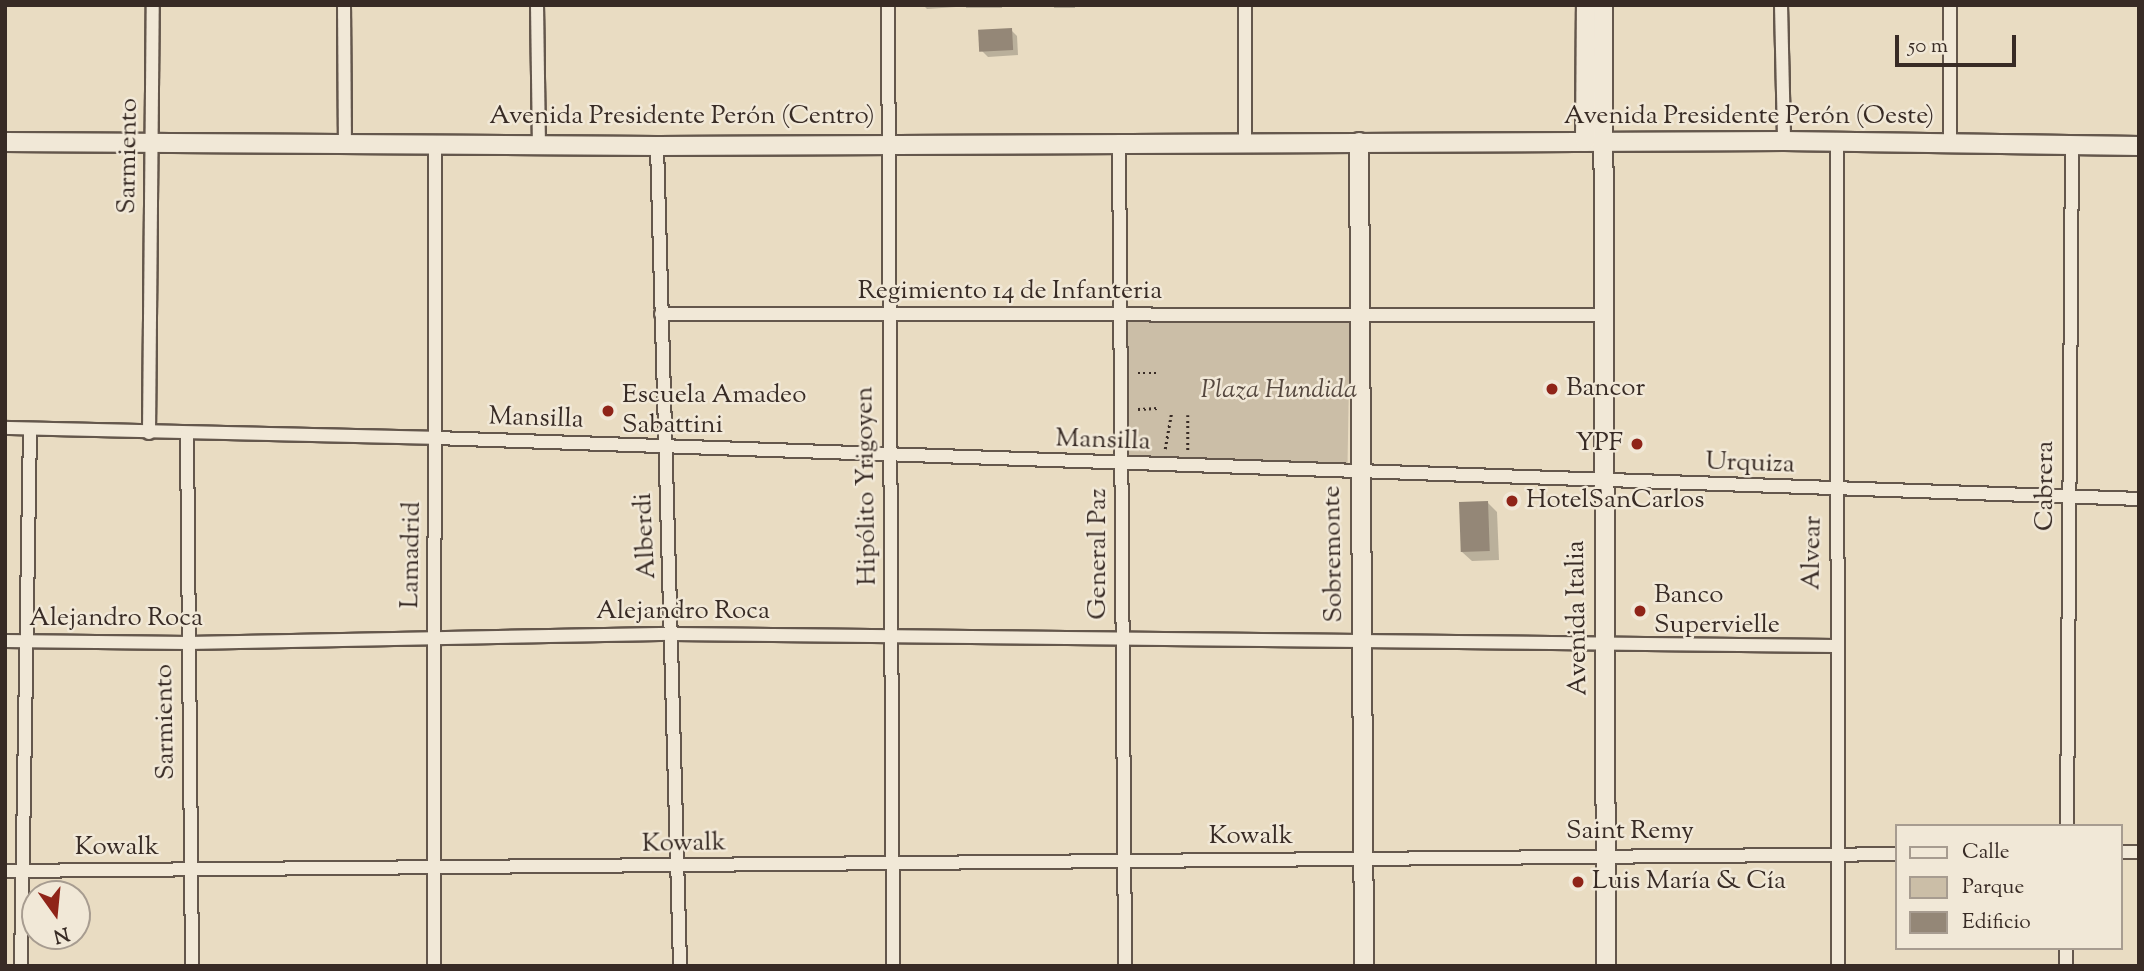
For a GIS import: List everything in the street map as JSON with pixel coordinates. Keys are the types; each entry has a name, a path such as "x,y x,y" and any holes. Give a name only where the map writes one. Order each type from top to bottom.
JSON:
{"main road":[{"path":"1584,142 1586,5"},
{"name":"Avenida Italia","path":"1603,5 1602,481 1606,966"},
{"name":"Avenida Presidente Perón (Centro)","path":"5,142 539,143 657,146 1119,141 1359,142"},
{"name":"Avenida Presidente Perón (Oeste)","path":"1359,142 1784,141 2139,146"},
{"name":"Sobremonte","path":"1359,142 1364,966"}],"street":[{"name":"Sarmiento","path":"149,433 153,5"},
{"path":"344,5 345,143"},
{"path":"537,5 539,143"},
{"name":"Hipólito Yrigoyen","path":"888,5 893,966"},
{"path":"1245,5 1245,141"},
{"path":"1782,5 1784,141"},
{"path":"1950,5 1950,145"},
{"name":"General Paz","path":"1119,141 1125,966"},
{"name":"Alvear","path":"1837,142 1834,646 1838,966"},
{"name":"Lamadrid","path":"435,144 435,966"},
{"name":"Alberdi","path":"657,146 665,447 674,634 680,966"},
{"name":"Cabrera","path":"2067,824 2072,146"},
{"name":"Regimiento 14 de Infanteria","path":"661,314 1602,315"},
{"name":"Mansilla","path":"5,428 187,435 436,438 1359,474"},
{"path":"21,966 30,430"},
{"name":"Sarmiento","path":"187,435 192,966"},
{"name":"Urquiza","path":"1359,474 2139,499"},
{"name":"Alejandro Roca","path":"5,641 188,643 434,636 674,634 1605,641 1834,646"},
{"name":"Saint Remy","path":"1363,859 1896,854"},
{"name":"Kowalk","path":"5,871 678,868 891,863 1363,859"}],"path":[{"path":"1138,373 1158,373"},
{"path":"1138,409 1158,408"},
{"path":"1165,450 1171,415"},
{"path":"1188,415 1188,450"}],"green space":[{"name":"Plaza Hundida","path":"1127,318 1350,322 1348,463 1125,459"}],"building":[{"path":"1012,28 1013,50 979,52 978,30"},
{"path":"1488,501 1490,551 1461,552 1459,502"}],"place":[{"name":"Bancor","path":"1552,389"},
{"name":"Escuela Amadeo Sabattini","path":"608,411"},
{"name":"YPF","path":"1637,444"},
{"name":"HotelSanCarlos","path":"1512,501"},
{"name":"Banco Supervielle","path":"1640,611"},
{"name":"Luis María & Cía","path":"1578,882"}]}
